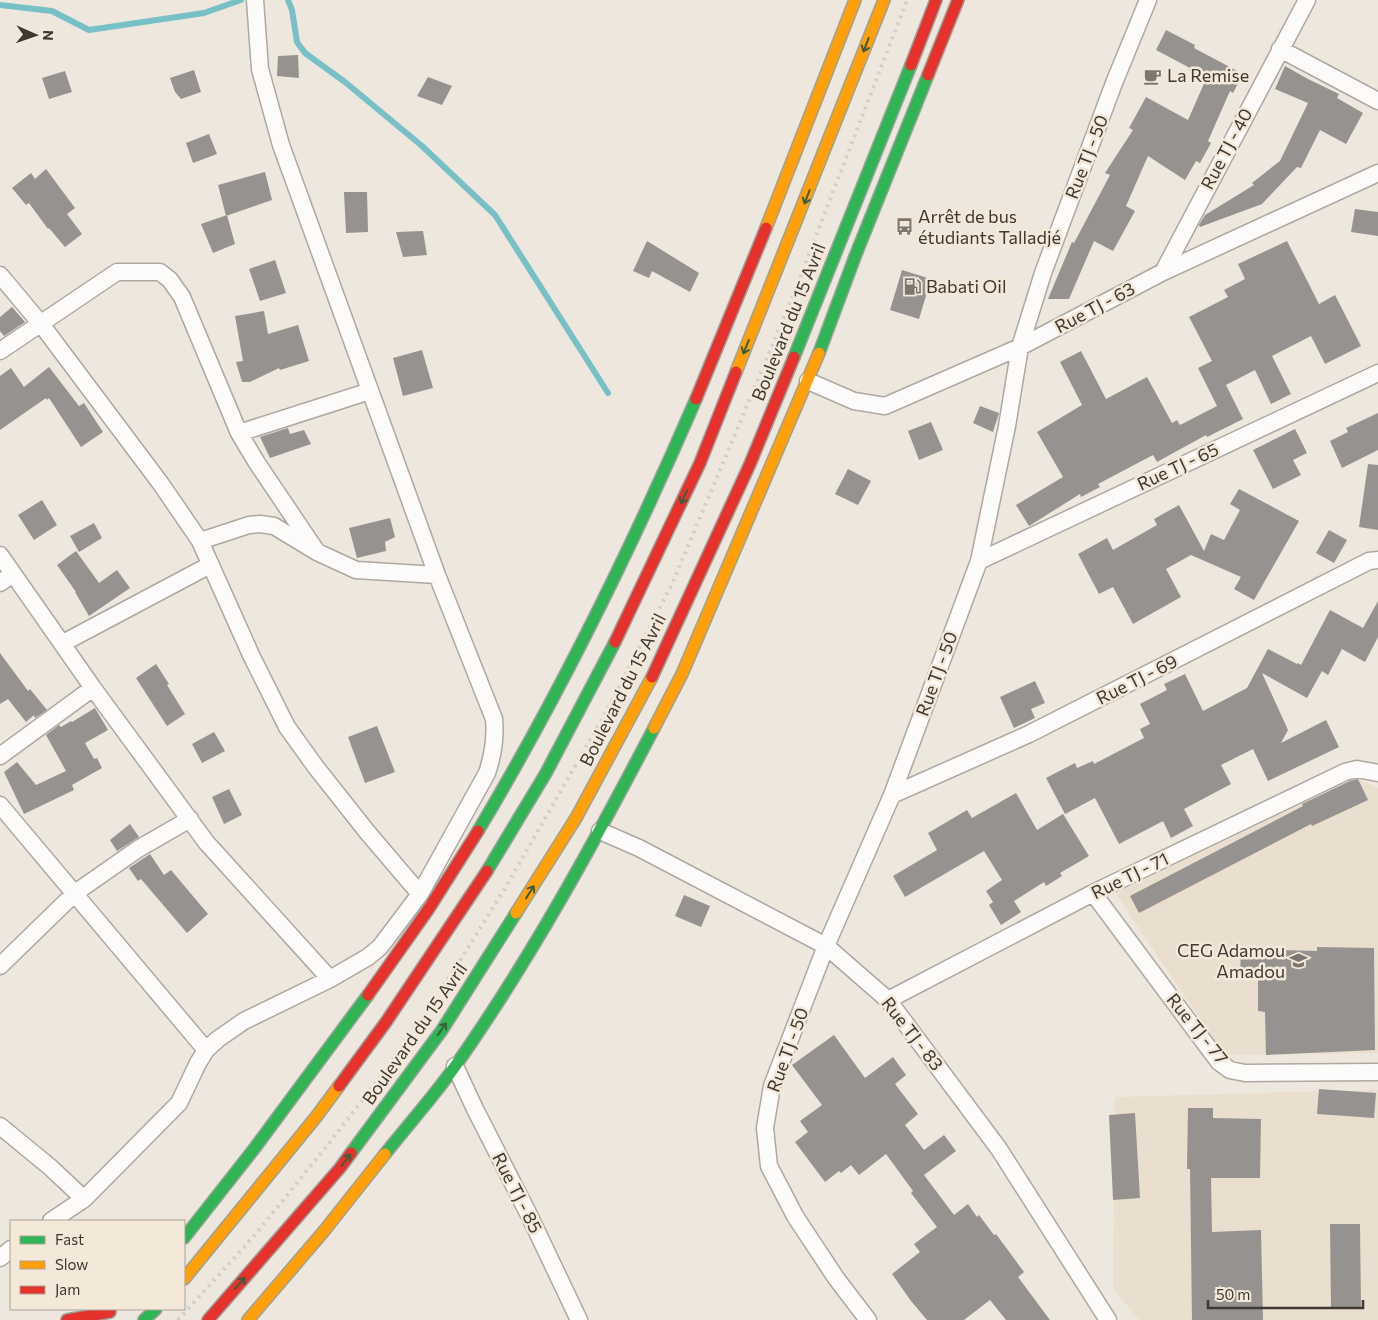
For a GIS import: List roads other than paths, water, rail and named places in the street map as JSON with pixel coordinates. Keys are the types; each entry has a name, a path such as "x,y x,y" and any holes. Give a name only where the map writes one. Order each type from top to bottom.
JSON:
{"main road":[{"path":"185,1237 220,1194 390,965 460,861 534,733 600,608 657,488 720,341 855,0"},
{"name":"Boulevard du 15 Avril","path":"185,1278 210,1250 242,1206 316,1117 386,1022 495,859 546,773 603,666 700,463 884,0"},
{"name":"Boulevard du 15 Avril","path":"208,1320 340,1168 442,1030 576,818 661,661 750,464 936,0"},
{"name":"Boulevard du 15 Avril","path":"248,1320 324,1230 455,1066 523,964 600,831 682,674 808,381 856,254 958,0"},
{"path":"144,1320 155,1310"},
{"path":"67,1320 116,1314"},
{"path":"94,1320 116,1314"}],"street":[{"path":"52,1220 84,1199 179,1104 198,1063 206,1050 218,1039 244,1021 330,979 368,957 380,947 420,894 487,774 493,757 496,736 494,720 437,574 281,145 260,68 255,0"},
{"name":"Rue TJ - 50","path":"868,1320 836,1278 794,1216 769,1166 764,1128 772,1086 826,946 892,795 979,561 1007,426 1020,347 1043,273 1114,83 1148,0"},
{"name":"Rue TJ - 40","path":"1163,272 1307,0"},
{"path":"1280,49 1378,101"},
{"name":"Rue TJ - 63","path":"808,381 854,401 885,406 1020,347 1163,272 1378,173"},
{"path":"0,351 117,272 160,272 170,280 182,297 240,433 257,463 317,552"},
{"path":"0,275 41,324 161,484 200,541 251,655 287,727 362,826 420,894"},
{"name":"Rue TJ - 65","path":"979,561 1378,373"},
{"path":"240,433 370,390"},
{"path":"200,541 260,524 274,526 317,552 356,570 437,574"},
{"path":"0,554 7,578 63,643 206,842 330,979"},
{"name":"Rue TJ - 69","path":"892,795 1029,734 1369,561 1378,560"},
{"path":"63,643 210,565"},
{"path":"0,756 94,688"},
{"name":"Rue TJ - 71","path":"888,1000 1093,893 1345,772 1357,769 1378,773"},
{"path":"0,805 206,1050"},
{"path":"2,960 75,892 138,849 190,819"},
{"name":"Rue TJ - 83","path":"600,831 639,848 826,946 888,1000 999,1149 1108,1320"},
{"name":"Rue TJ - 77","path":"1093,893 1219,1062 1230,1070 1270,1074 1378,1072"},
{"name":"Rue TJ - 85","path":"455,1066 474,1109 530,1217 579,1320"},
{"path":"0,1126 50,1167 84,1199"}],"waterway":[{"path":"0,5 52,11 89,30 204,13 241,0"},
{"path":"288,0 292,10 297,42 305,53 345,82 422,146 495,215 608,393"}],"railway":[{"path":"178,1320 254,1236 388,1067 458,964 507,885 610,705 672,584 789,306 907,0"}],"place":[{"name":"La Remise","path":"1153,76"},
{"name":"Arrêt de bus étudiants Talladjé","path":"904,227"},
{"name":"Babati Oil","path":"912,287"},
{"name":"CEG Adamou Amadou","path":"1299,961"}]}
